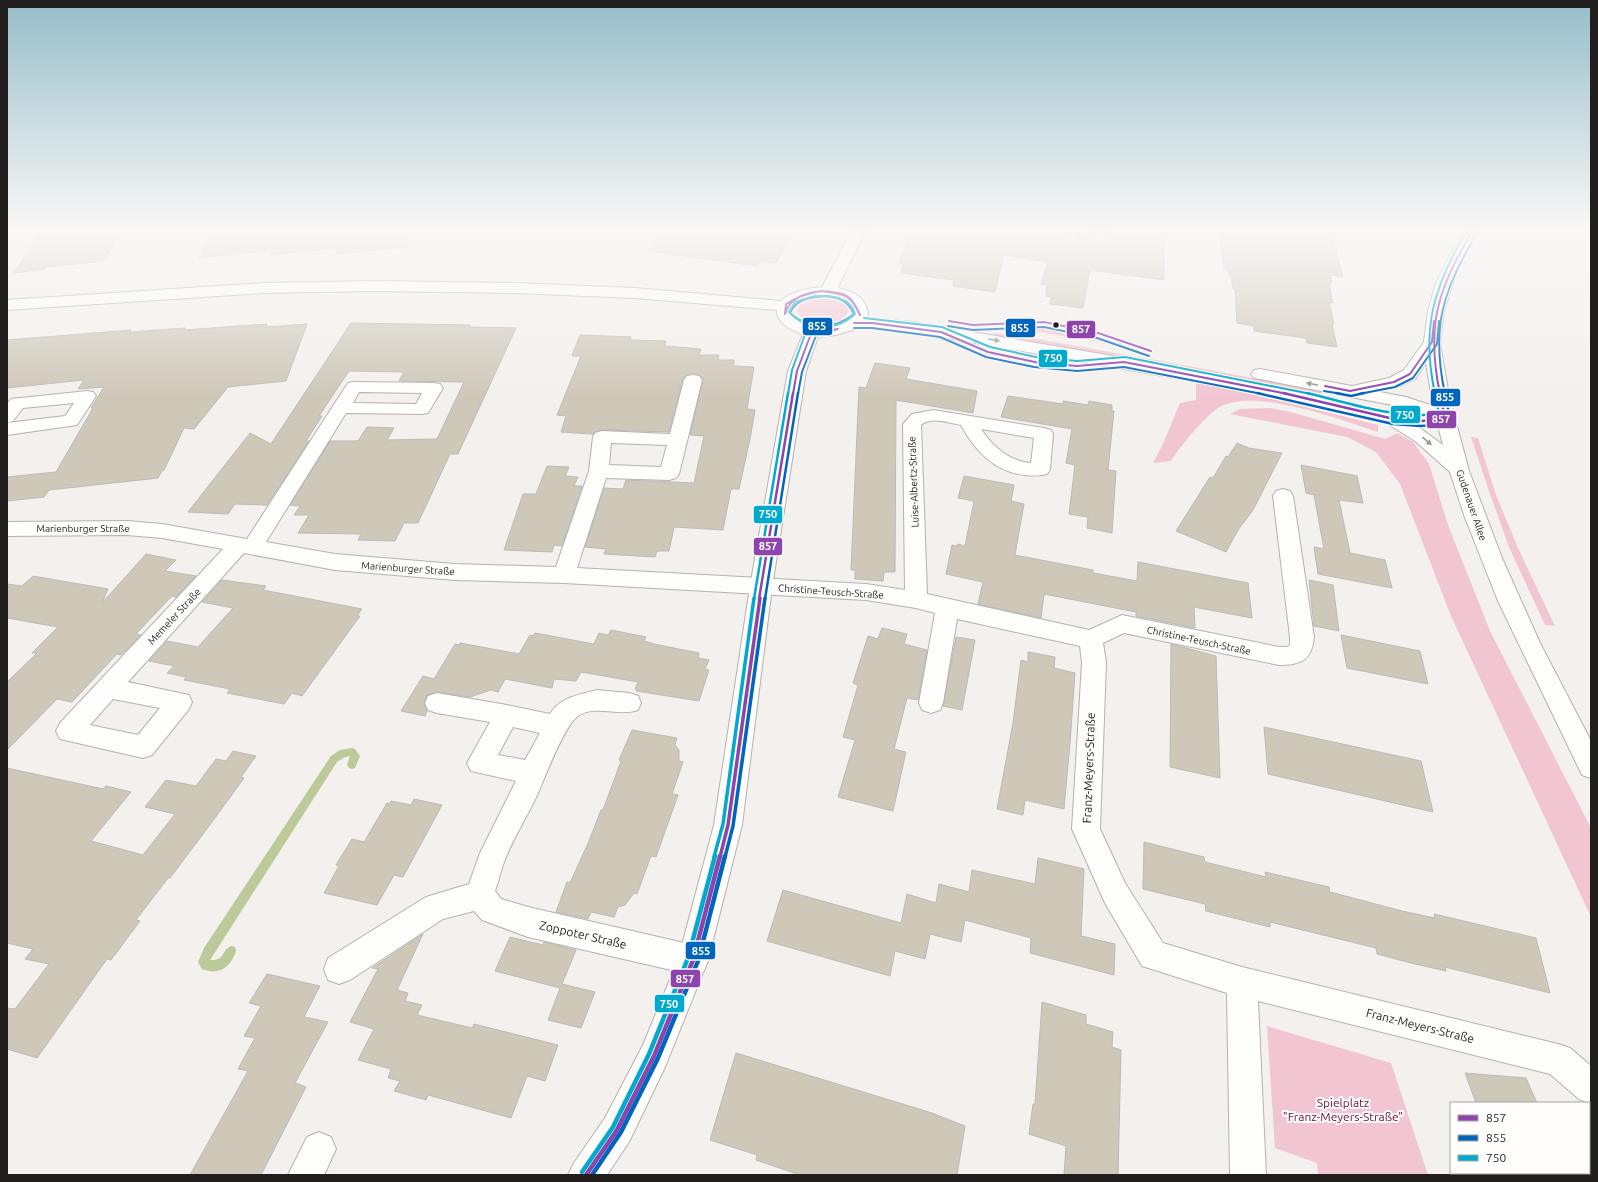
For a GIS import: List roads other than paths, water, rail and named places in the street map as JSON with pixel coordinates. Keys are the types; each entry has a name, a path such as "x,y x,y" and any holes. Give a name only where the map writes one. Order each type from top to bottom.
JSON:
{"street":[{"path":"7,305 148,294 311,287"},
{"path":"457,287 635,293 785,306"},
{"path":"828,291 830,287"},
{"name":"Gudenauer Allee","path":"1441,287 1438,295 1432,342 1439,398 1459,469 1484,543 1523,632 1591,767"},
{"path":"1445,419 1394,419 1292,395 1124,362 941,332 872,323 857,315 853,299 842,294 828,291 814,291 801,294 791,299 785,306 784,314 789,321 798,327 812,331 828,332 843,329 857,315 876,311 973,325 1170,358 1350,391 1400,401 1423,408 1445,419"},
{"path":"586,1175 617,1130 654,1056 693,960 728,825 761,588 797,371 812,331"},
{"path":"1350,391 1394,382 1410,374 1432,342"},
{"path":"599,471 669,474 693,380"},
{"path":"7,417 17,403 87,396 71,421 7,429"},
{"path":"246,547 341,408"},
{"name":"Luise-Albertz-Straße","path":"916,600 912,424 914,420 926,415 968,422"},
{"path":"1394,419 1422,437 1459,469"},
{"path":"564,575 599,471 602,437 678,440"},
{"name":"Christine-Teusch-Straße","path":"761,588 798,588 866,592 916,600 1091,639 1122,624 1279,656 1292,656 1302,649 1302,637 1283,496"},
{"name":"Marienburger Straße","path":"7,529 127,528 162,531 334,562 455,572 564,575 761,588"},
{"name":"Memeler Straße","path":"108,688 246,547"},
{"path":"931,703 947,608"},
{"name":"Franz-Meyers-Straße","path":"1091,639 1094,664 1086,829 1115,893 1152,955 1242,982 1558,1060 1591,1087"},
{"path":"339,968 436,907 480,895 490,862 526,790 532,773 563,714 572,707 597,700 629,703"},
{"path":"437,703 507,715 556,726"},
{"path":"507,715 480,763 532,773"},
{"name":"Zoppoter Straße","path":"480,895 492,910 528,922 693,960"},
{"path":"1242,982 1248,1175"}],"waterway":[{"path":"231,951 230,955 222,964 210,966 206,965 204,962 208,952 334,759 343,753 352,752 355,756 352,765"}],"park label":[{"name":"Spielplatz \"Franz-Meyers-Straße\"","path":"1343,1110"}]}
